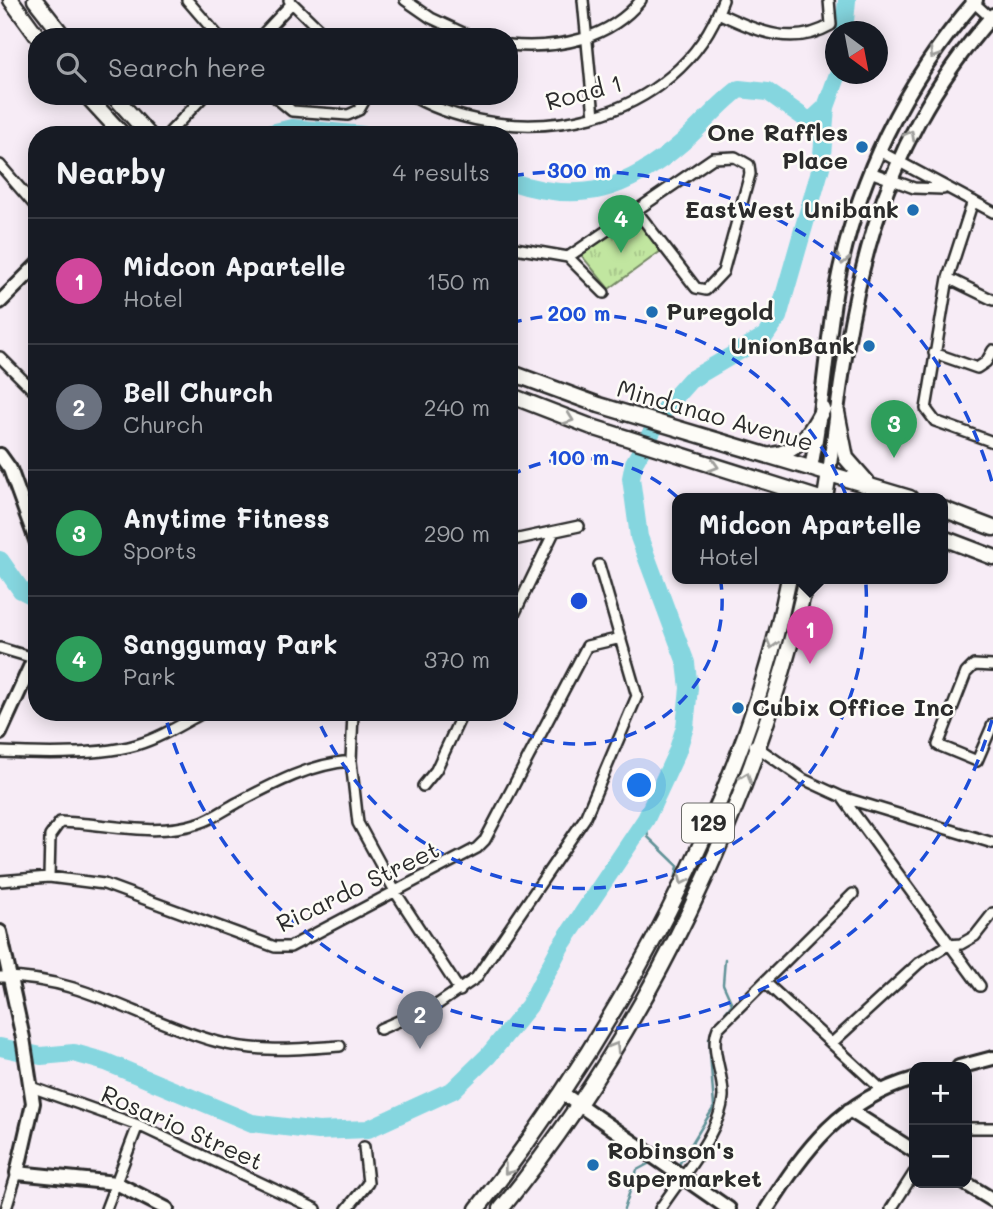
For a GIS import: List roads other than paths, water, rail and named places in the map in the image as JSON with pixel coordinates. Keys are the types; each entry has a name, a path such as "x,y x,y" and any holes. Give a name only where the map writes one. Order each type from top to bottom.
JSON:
{"main road":[{"path":"31,28 15,6 35,0 57,28"},
{"path":"96,105 115,126"},
{"path":"122,105 141,126"},
{"name":"Mindanao Avenue","path":"518,376 644,419 894,493"},
{"path":"518,389 526,379"},
{"name":"Mindanao Avenue","path":"518,399 631,440 798,493"},
{"path":"768,455 787,451 801,443 830,411 846,458 855,471 874,487"},
{"path":"810,493 811,468"},
{"path":"826,493 829,473"},
{"path":"760,481 776,493"},
{"path":"948,511 993,528"},
{"path":"948,539 993,557"},
{"name":"129","path":"477,1209 562,1093 618,1005 665,916 697,850 742,739 787,584"},
{"name":"129","path":"501,1209 579,1105 635,1014 689,907 718,845 757,746 788,653 805,584"}],"street":[{"path":"187,0 211,28"},
{"path":"405,0 431,18 453,28"},
{"path":"583,0 589,37 594,116"},
{"path":"518,45 545,46 589,37 617,23 640,0"},
{"name":"Road 1","path":"431,105 447,113 501,125 547,125 594,116 632,102 668,80 697,50 723,0"},
{"path":"718,13 776,36 790,38 814,33 833,22 829,0"},
{"path":"268,28 290,1 318,28"},
{"path":"811,468 830,411 856,287 897,161 934,94 992,18 973,1 912,86 879,151 849,229 836,290 830,411 829,473"},
{"path":"176,126 195,105"},
{"path":"285,105 292,111 348,115 359,110 362,105"},
{"path":"879,151 944,189 993,212"},
{"path":"568,257 635,209 713,158 735,157 748,163 750,174 723,272 713,285 702,290 696,288 635,209"},
{"path":"870,172 914,188 944,189"},
{"path":"2,173 28,199"},
{"path":"973,201 948,278 926,408 928,415 935,421 993,442"},
{"path":"518,249 568,257 604,293"},
{"path":"0,302 28,274"},
{"path":"948,278 993,300"},
{"path":"934,352 977,368 986,362 993,350"},
{"path":"0,357 28,385"},
{"path":"0,455 10,469 28,518"},
{"path":"518,539 579,526"},
{"path":"518,603 554,532"},
{"path":"380,1029 424,1012 460,991 483,970 585,818 636,696 599,565"},
{"name":"Ricardo Street","path":"0,881 49,877 104,884 282,949 396,893 457,860 485,840 587,646 621,638"},
{"path":"0,648 28,654"},
{"path":"993,666 974,665 966,673 938,745 975,762 993,724"},
{"path":"0,733 28,673"},
{"path":"0,752 99,750 134,746 187,721"},
{"path":"353,721 351,761 358,823 396,893 460,991"},
{"path":"454,721 455,728"},
{"path":"423,786 436,770 458,721"},
{"path":"742,739 757,746 803,779 842,797 993,843"},
{"path":"49,877 50,836 60,822 141,830 172,830 201,822 288,777 333,762 351,761"},
{"path":"842,797 980,986"},
{"path":"660,1209 709,1136 723,1098 715,1045 716,1031 853,894"},
{"path":"832,1044 919,963 948,945 961,943 975,936 993,913"},
{"path":"0,932 5,976 23,1038 33,1113 6,1209"},
{"path":"5,976 33,976 80,988 217,1042 266,1051 340,1046"},
{"path":"765,982 882,1090"},
{"path":"972,1064 993,1058"},
{"path":"767,1209 811,1144 849,1110 882,1090 909,1081"},
{"name":"Rosario Street","path":"31,1087 138,1125 316,1209"},
{"path":"562,1093 683,1174 729,1209"},
{"path":"849,1110 909,1148"},
{"path":"106,1209 138,1125"},
{"path":"972,1128 993,1128"},
{"path":"347,1209 368,1183 364,1147"},
{"path":"17,1173 116,1183 167,1209"},
{"path":"891,1209 909,1181"},
{"path":"972,1187 993,1200"}],"waterway":[{"path":"845,21 847,0"},
{"path":"518,183 558,192 602,189 643,172 663,158 739,89 768,92 806,119 813,119 826,107 834,84"},
{"path":"0,1047 41,1056 74,1053 106,1062 252,1123 318,1131 368,1129 453,1090 488,1056 529,1006 560,947 646,819 677,752 685,727 689,688 686,663 639,537 631,478 634,463 666,407 690,380 765,336 778,317 821,167 826,107"},
{"path":"0,560 21,590 28,594"},
{"path":"646,819 648,837 678,866 675,881"},
{"path":"718,1022 732,1004 723,984 725,959"},
{"path":"678,1166 714,1107 709,1039 713,1031"},
{"path":"624,1209 637,1170 650,1163 671,1177"}],"place":[{"name":"One Raffles Place","path":"862,147"},
{"name":"EastWest Unibank","path":"913,210"},
{"name":"Sanggumay Park","path":"621,253"},
{"name":"Puregold","path":"652,312"},
{"name":"UnionBank","path":"869,346"},
{"name":"Anytime Fitness","path":"894,458"},
{"name":"Midcon Apartelle","path":"810,664"},
{"name":"Cubix Office Inc","path":"738,708"},
{"name":"Bell Church","path":"420,1049"},
{"name":"Robinson's Supermarket","path":"593,1165"}]}
